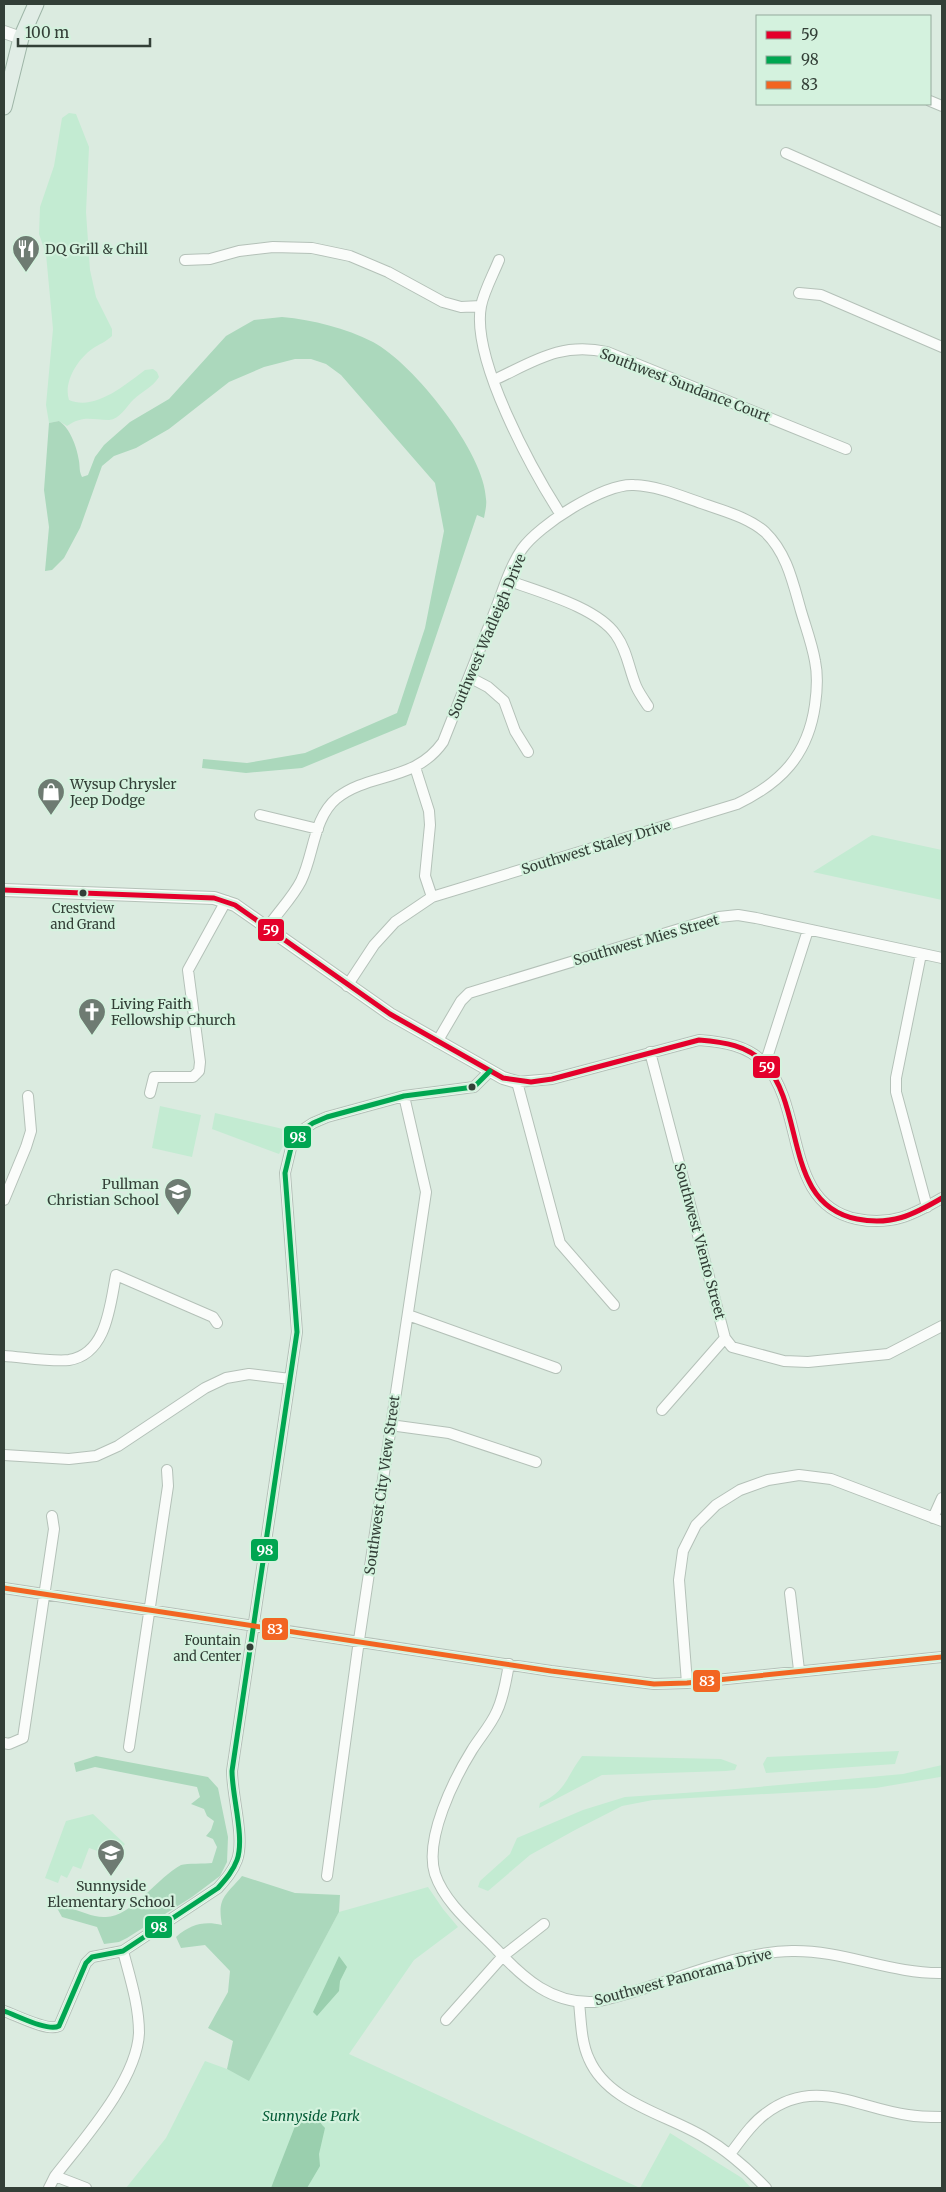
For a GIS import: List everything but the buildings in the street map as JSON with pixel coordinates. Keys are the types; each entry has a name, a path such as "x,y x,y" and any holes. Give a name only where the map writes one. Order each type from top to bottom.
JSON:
{"main road":[{"path":"4,107 21,38 36,4"}],"street":[{"path":"4,32 21,38"},
{"path":"786,153 942,222"},
{"path":"185,260 210,259 239,251 273,246 312,248 350,256 388,272 443,302 461,307 481,306"},
{"path":"499,260 481,306 480,331 485,354 516,433 537,478 560,515"},
{"path":"799,293 820,295 942,347"},
{"name":"Southwest Sundance Court","path":"494,380 548,355 567,349 587,348 607,352 846,449"},
{"name":"Southwest Wadleigh Drive","path":"268,927 300,883 309,862 318,829 326,812 337,799 350,790 415,767 426,761 443,742 507,580 521,550 534,535 560,515 609,488 632,484 658,488 740,516 764,531 781,552 790,574 816,663 817,690"},
{"path":"507,580 586,610 603,621 616,635 625,652 636,688 648,706"},
{"path":"469,677 488,686 504,701 515,730 528,752"},
{"name":"Southwest Staley Drive","path":"347,986 374,945 395,922 432,897 737,804 759,794 777,780 794,761 806,740 814,715 817,690"},
{"path":"415,767 429,811 430,825 425,876 432,897"},
{"path":"260,815 318,829"},
{"path":"4,890 196,897 226,901 268,927 347,986 437,1042 502,1078 517,1082 552,1079 699,1040 724,1042 749,1051 765,1064 780,1087 808,1184 824,1203 847,1217 874,1223 902,1219 942,1198"},
{"path":"150,1094 154,1077 193,1077 199,1071 200,1062 188,970 226,901"},
{"name":"Southwest Mies Street","path":"437,1042 461,1001 469,993 719,917 738,915 756,918 942,958"},
{"path":"765,1064 808,930"},
{"path":"921,954 896,1078 896,1092 927,1207"},
{"name":"Southwest Viento Street","path":"650,1052 724,1338 662,1410"},
{"path":"4,2010 52,2028 59,2026 86,1963 92,1957 122,1951 218,1888 230,1875 238,1858 240,1842 232,1789 232,1771 297,1332 285,1173 291,1148 302,1131 313,1123 404,1096 474,1087 490,1071"},
{"path":"517,1082 560,1243 614,1305"},
{"path":"4,1200 31,1131 28,1096"},
{"name":"Southwest City View Street","path":"327,1876 390,1425 426,1192 404,1096"},
{"path":"4,1356 69,1360 85,1353 97,1341 106,1327 116,1275 213,1317 217,1324"},
{"path":"408,1315 556,1368"},
{"path":"724,1338 732,1347 784,1361 808,1362 888,1354 942,1326"},
{"path":"4,1455 69,1459 96,1456 118,1446 205,1388 226,1378 249,1374 290,1379"},
{"path":"390,1425 450,1433 536,1462"},
{"path":"129,1747 168,1486 167,1470"},
{"path":"686,1683 679,1580 683,1551 696,1525 716,1505 740,1490 768,1480 799,1475 831,1478 938,1519 942,1498"},
{"path":"4,1743 9,1744 23,1738 54,1529 52,1516"},
{"path":"4,1588 148,1611 654,1684 686,1683 799,1670 942,1657"},
{"path":"790,1594 799,1670"},
{"name":"Southwest Panorama Drive","path":"509,1664 504,1693 496,1713 466,1762 442,1811 434,1837 432,1856 435,1874 444,1891 503,1956 529,1981 555,1996 579,2002 609,1999 740,1959 790,1951 807,1951 907,1970 942,1973"},
{"path":"446,2020 503,1956 544,1924"},
{"path":"49,2188 55,2176 120,2087 132,2062 139,2035 137,2005 122,1951"},
{"path":"579,2002 582,2035 589,2059 606,2083 627,2098 702,2136 730,2154 766,2188"},
{"path":"730,2154 748,2130 766,2113 792,2100 819,2095 836,2097 908,2115 942,2117"},
{"path":"55,2176 86,2188"}],"green space":[{"path":"69,113 76,114 89,147 86,212 90,270 96,297 112,329 112,336 87,353 77,365 68,386 69,400 89,402 99,399 119,389 145,370 153,369 159,377 113,419 83,419 67,426 59,421 49,423 46,405 53,329 46,254 39,234 40,207 54,166 62,118"},
{"path":"872,835 942,850 942,900 813,872"},
{"path":"160,1106 201,1115 192,1157 152,1148"},
{"path":"215,1113 283,1129 290,1133 279,1154 212,1129"},
{"path":"899,1751 895,1764 766,1773 763,1764 767,1757"},
{"path":"582,1756 721,1759 737,1765 735,1770 726,1771 602,1775 539,1808 540,1803 556,1794 561,1788"},
{"path":"942,1765 942,1776 940,1777 876,1788 653,1800 622,1806 530,1855 488,1891 478,1887 480,1881 510,1854 517,1838 583,1810 625,1797 903,1774"},
{"path":"93,1814 125,1844 115,1857 89,1848 81,1869 73,1866 67,1878 61,1875 58,1883 45,1878 66,1821"},
{"name":"Sunnyside Park","path":"428,1887 458,1927 414,1960 349,2054 640,2188 126,2188 166,2138 205,2061 249,2080 339,1912"},
{"path":"670,2133 742,2178 751,2188 640,2188"}],"shaded area":[{"path":"282,317 329,325 362,337 389,353 407,369 444,411 474,458 482,480 486,501 484,518 477,515 406,725 302,768 246,773 202,768 203,759 247,763 305,753 397,713 425,628 444,531 435,483 341,375 326,364 311,359 295,359 264,367 229,382 169,429 136,448 114,456 102,466 80,528 64,558 52,570 45,571 49,527 44,490 49,423 59,421 66,428 77,450 82,477 88,475 95,457 104,445 130,422 169,399 226,336 254,320"},
{"path":"96,1756 208,1777 218,1788 228,1837 227,1862 220,1876 192,1897 127,1938 119,1942 104,1944 97,1927 62,1917 57,1908 63,1899 68,1901 69,1908 88,1914 101,1917 115,1915 135,1903 172,1870 181,1865 212,1863 217,1847 213,1839 206,1836 211,1830 214,1821 207,1816 204,1809 191,1804 200,1797 197,1787 95,1767 76,1772 74,1763"},
{"path":"242,1876 295,1893 340,1895 339,1912 249,2081 227,2069 233,2041 208,2028 228,1992 230,1971 205,1945 181,1948 176,1937 192,1926 209,1923 222,1925 221,1909 224,1898"},
{"path":"339,1956 347,1967 340,1981 339,1991 317,2016 313,2012"},
{"path":"302,2116 314,2117 325,2128 319,2154 320,2166 307,2188 271,2188 297,2121"}],"transit line":[{"name":"59","path":"4,890 214,898 235,905 390,1014 503,1078 531,1082 552,1079 699,1040 735,1046 751,1053 765,1064 778,1083 806,1175 817,1195 833,1210 857,1219 869,1221 891,1220 911,1214 942,1198"},
{"name":"98","path":"4,2011 47,2027 59,2026 86,1963 92,1957 123,1951 218,1888 237,1860 240,1840 232,1771 297,1332 285,1173 291,1148 301,1131 327,1117 404,1096 474,1087 490,1071"},
{"name":"83","path":"4,1588 551,1671 654,1684 687,1683 942,1657"}],"place":[{"name":"DQ Grill & Chill","path":"26,273"},
{"name":"Wysup Chrysler Jeep Dodge","path":"51,816"},
{"name":"Crestview and Grand","path":"83,893"},
{"name":"Living Faith Fellowship Church","path":"92,1036"},
{"name":"Pullman Christian School","path":"178,1216"},
{"name":"Fountain and Center","path":"250,1647"},
{"name":"Sunnyside Elementary School","path":"111,1877"}]}
